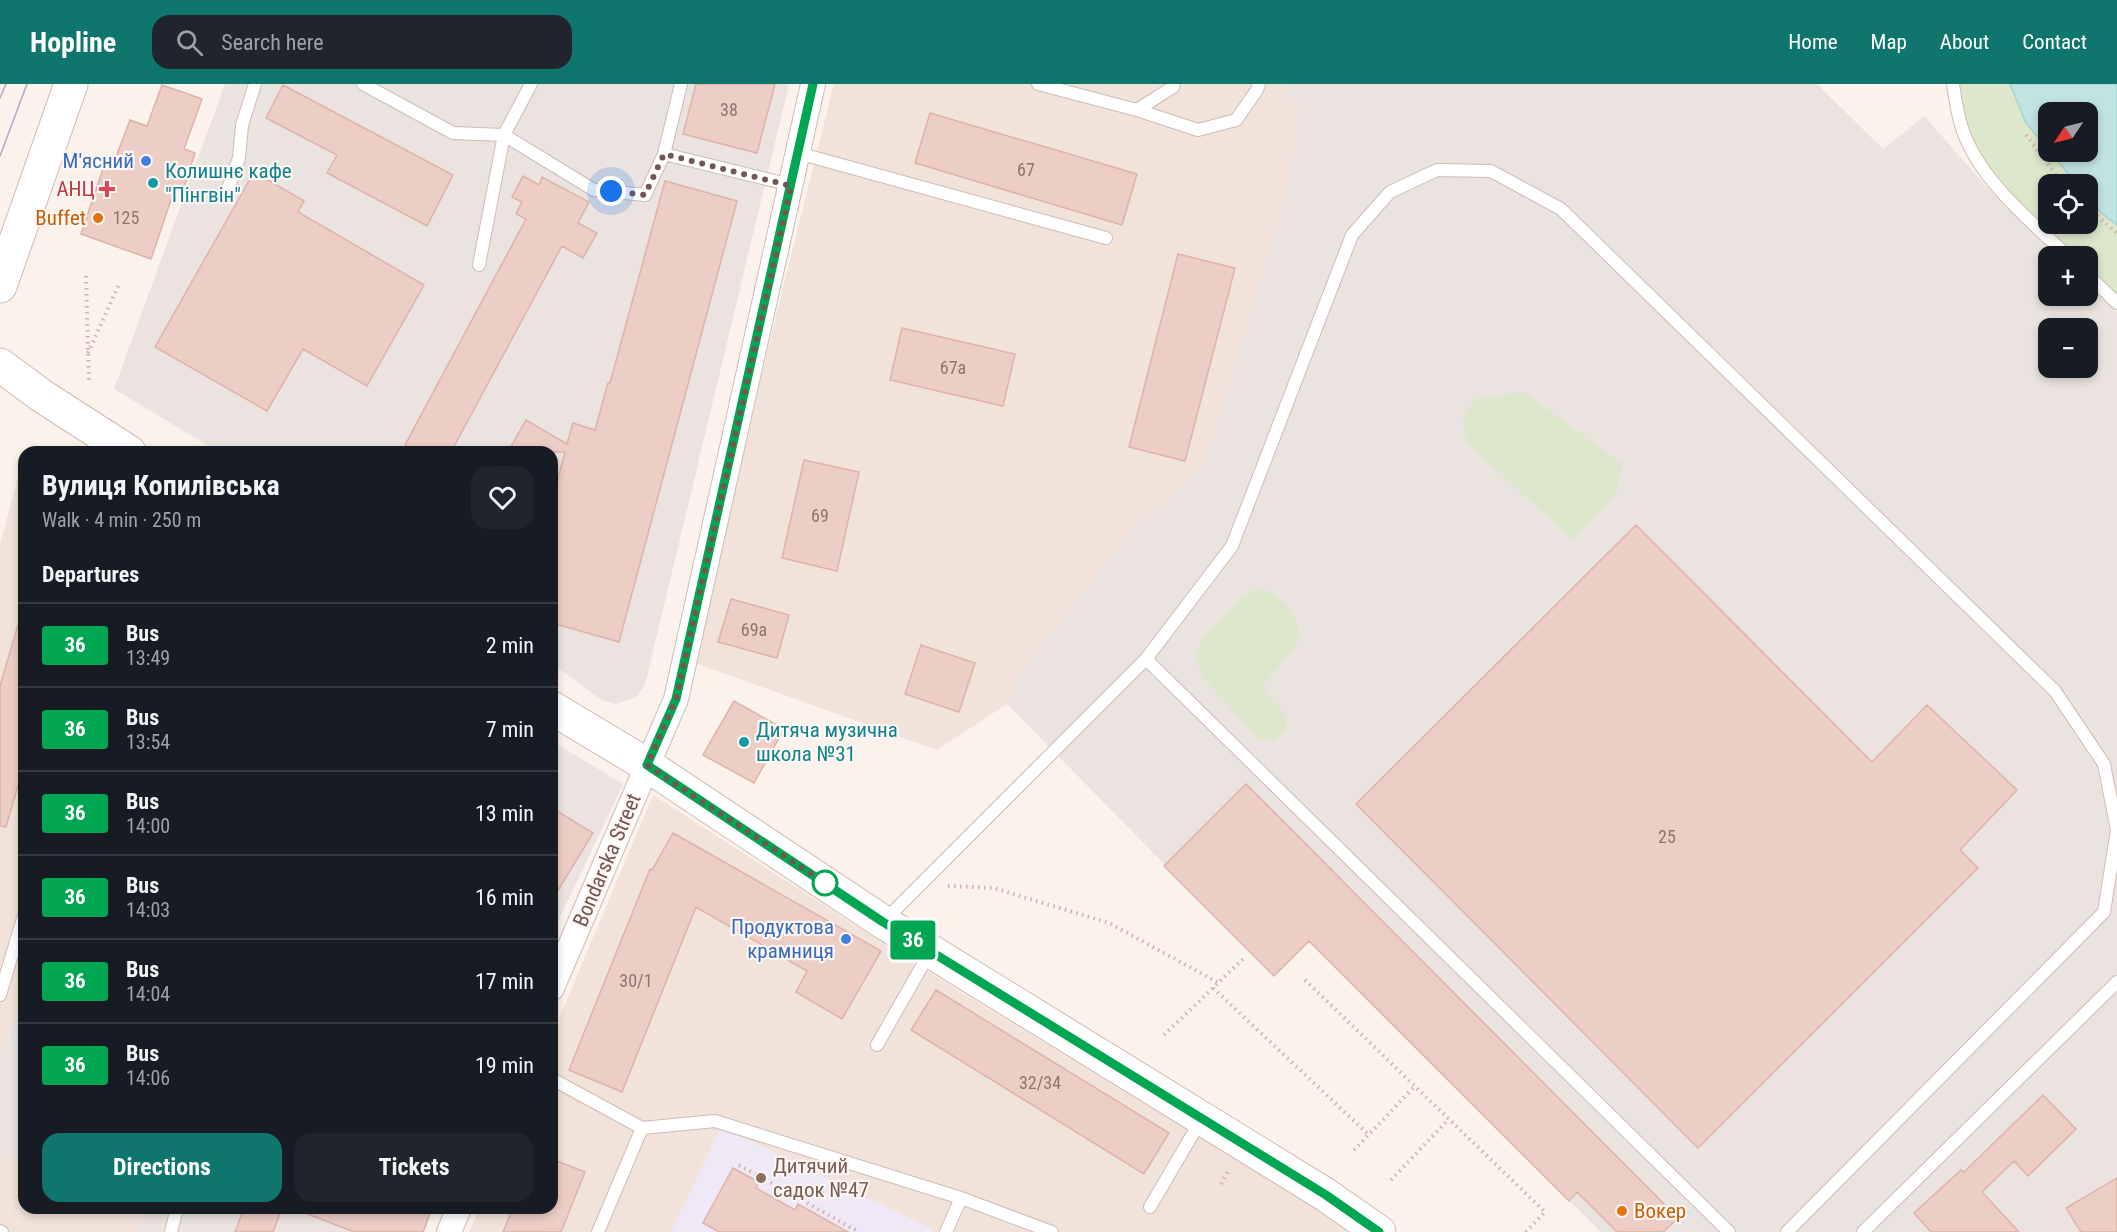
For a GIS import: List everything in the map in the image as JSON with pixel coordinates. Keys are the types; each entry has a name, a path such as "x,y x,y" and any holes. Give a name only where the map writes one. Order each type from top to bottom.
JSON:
{"main road":[{"path":"0,286 71,84"},
{"path":"0,364 42,396 120,446"},
{"path":"558,712 647,765 883,922 1326,1195 1379,1232"}],"street":[{"name":"Bondarska Street","path":"558,974 676,699 813,84"},
{"path":"449,1232 456,1214"}],"lane":[{"path":"225,197 239,158 242,125 255,84"},
{"path":"363,84 453,133 504,135 594,190 645,195 664,154 681,84"},
{"path":"479,265 504,135 531,84"},
{"path":"1038,84 1055,86 1198,130 1236,120 1259,84"},
{"path":"1137,111 1173,87 1174,84"},
{"path":"1953,84 1961,125 1974,155 2011,203 2057,246"},
{"path":"798,153 1106,238"},
{"path":"664,154 791,186"},
{"path":"883,922 1146,660 1232,546 1352,235 1390,192 1437,170 1491,171 1561,209 2055,691 2104,764 2117,830 2104,912 1787,1232"},
{"path":"2098,285 2117,303"},
{"path":"1146,660 1729,1232"},
{"path":"0,995 18,935"},
{"path":"876,1045 930,951"},
{"path":"1863,1232 2117,982"},
{"path":"558,1082 642,1128 715,1121 961,1198 1052,1232"},
{"path":"1150,1208 1202,1119"},
{"path":"598,1232 642,1128"},
{"path":"946,1232 961,1198"},
{"path":"171,1232 176,1214"}],"path":[{"path":"2026,135 2055,174"},
{"path":"2098,217 2117,233"},
{"path":"86,276 89,384"},
{"path":"88,354 120,282"},
{"path":"920,885 994,888 1109,922 1219,983"},
{"path":"1164,1035 1243,959"},
{"path":"1305,980 1545,1212 1526,1232"},
{"path":"1213,988 1368,1135"},
{"path":"1354,1150 1415,1086"},
{"path":"1391,1180 1449,1119"},
{"path":"739,1165 859,1232"},
{"path":"1221,1184 1225,1177"}],"shaded area":[{"path":"225,84 789,84 645,685 635,698 616,704 602,700 558,668 558,446 209,446 114,389"},
{"path":"834,84 1288,84 1285,97 1301,102 1288,190 1205,465 1132,530 1023,669 1007,704 937,750 690,661"},
{"path":"1288,84 1817,84 1883,149 1924,116 2003,205 2047,246 2038,246 2038,306 2098,306 2098,294 2117,312 2117,1232 1601,1232 1309,941 1274,976 1007,704 1023,669 1132,530 1205,465 1288,190 1300,102 1285,97"},
{"path":"18,477 18,1009 0,1063 0,544"},
{"path":"558,745 623,784 558,921"},
{"path":"653,795 912,962 1355,1232 469,1232 477,1214 558,1214 558,1021"},
{"path":"18,1009 18,1162 0,1155 0,1063"},
{"name":"Дитячий садок №47","path":"721,1127 932,1229 930,1232 671,1232"},
{"path":"0,1155 18,1162 18,1214 142,1214 136,1232 0,1232"},
{"path":"142,1214 431,1214 424,1232 136,1232"}],"green space":[{"path":"1958,84 2117,84 2117,296 2098,278 2098,246 2064,246 2052,234 2098,234 2098,174 2038,174 2038,221 2015,199 1973,146"},
{"path":"1523,391 1622,464 1617,492 1573,540 1466,442 1463,416 1475,399"},
{"path":"1253,590 1269,591 1283,601 1293,614 1299,636 1295,647 1261,687 1287,717 1285,729 1274,741 1259,739 1202,676 1196,657 1202,639 1242,597"}],"water":[{"path":"2010,84 2117,84 2117,225 2098,209 2098,174 2069,174 2058,162 2098,162 2098,102 2038,102 2038,137 2026,123"}],"building":[{"path":"696,84 775,84 757,153 683,134"},
{"path":"162,85 202,99 184,149 195,153 183,191 175,188 151,259 81,234 105,163 113,165 130,120 147,126"},
{"path":"283,85 453,175 427,226 327,173 337,155 266,118"},
{"path":"930,113 1137,174 1122,225 915,163"},
{"path":"254,172 304,201 298,212 424,285 367,386 303,349 267,411 155,347"},
{"path":"523,176 539,185 542,177 589,202 578,223 597,233 583,258 562,246 454,446 407,446 405,445 526,219 516,214 522,202 512,197"},
{"path":"665,181 737,201 619,642 558,625 558,478 565,452 558,452 558,446 511,446 526,420 567,444 573,423 595,430 608,383 610,383"},
{"path":"1178,254 1235,268 1185,461 1129,447"},
{"path":"902,328 1015,354 1003,406 890,380"},
{"path":"804,460 859,472 837,571 782,558"},
{"path":"1636,525 1872,762 1927,705 2017,790 1960,850 1978,868 1698,1148 1356,804"},
{"path":"731,599 789,615 777,658 718,642"},
{"path":"18,625 18,786 6,827 0,826 0,686"},
{"path":"921,645 975,663 959,712 905,694"},
{"name":"Дитяча музична школа №31","path":"734,701 784,729 754,783 703,755"},
{"path":"1246,784 1678,1218 1663,1232 1617,1232 1577,1192 1569,1201 1309,941 1274,976 1164,866"},
{"path":"558,812 593,833 558,890"},
{"path":"673,833 881,951 842,1019 796,992 807,971 696,907 622,1092 569,1070 650,869 652,870"},
{"path":"936,990 1169,1133 1144,1174 911,1030"},
{"path":"2043,1095 2076,1129 2028,1176 2014,1161 1982,1192 2019,1232 1931,1232 1914,1213 1961,1170 1964,1172"},
{"path":"558,1161 585,1172 561,1232 503,1232 510,1214 558,1214"},
{"path":"733,1168 759,1182 756,1188 795,1210 798,1204 848,1232 719,1232 703,1223"},
{"path":"2117,1178 2117,1232 2081,1232 2066,1208"},
{"path":"242,1214 280,1214 273,1232 235,1232"},
{"path":"308,1214 430,1214 423,1232 354,1232"}],"tram line":[{"path":"0,98 6,84"},
{"path":"0,156 27,84"}],"bus line":[{"name":"36","path":"813,84 676,699 647,765 883,922 1326,1195 1379,1232"}],"place":[{"name":"М'ясний","path":"146,161"},
{"name":"Колишнє кафе \"Пінгвін\"","path":"153,183"},
{"name":"АНЦ","path":"107,189"},
{"name":"Buffet","path":"98,218"},
{"name":"Дитяча музична школа №31","path":"744,742"},
{"name":"Продуктова крамниця","path":"846,939"},
{"name":"Дитячий садок №47","path":"761,1178"},
{"name":"Вокер","path":"1622,1211"}],"route":[{"path":"611,191 645,195 664,154 791,186 676,699 647,765 825,883"}]}
